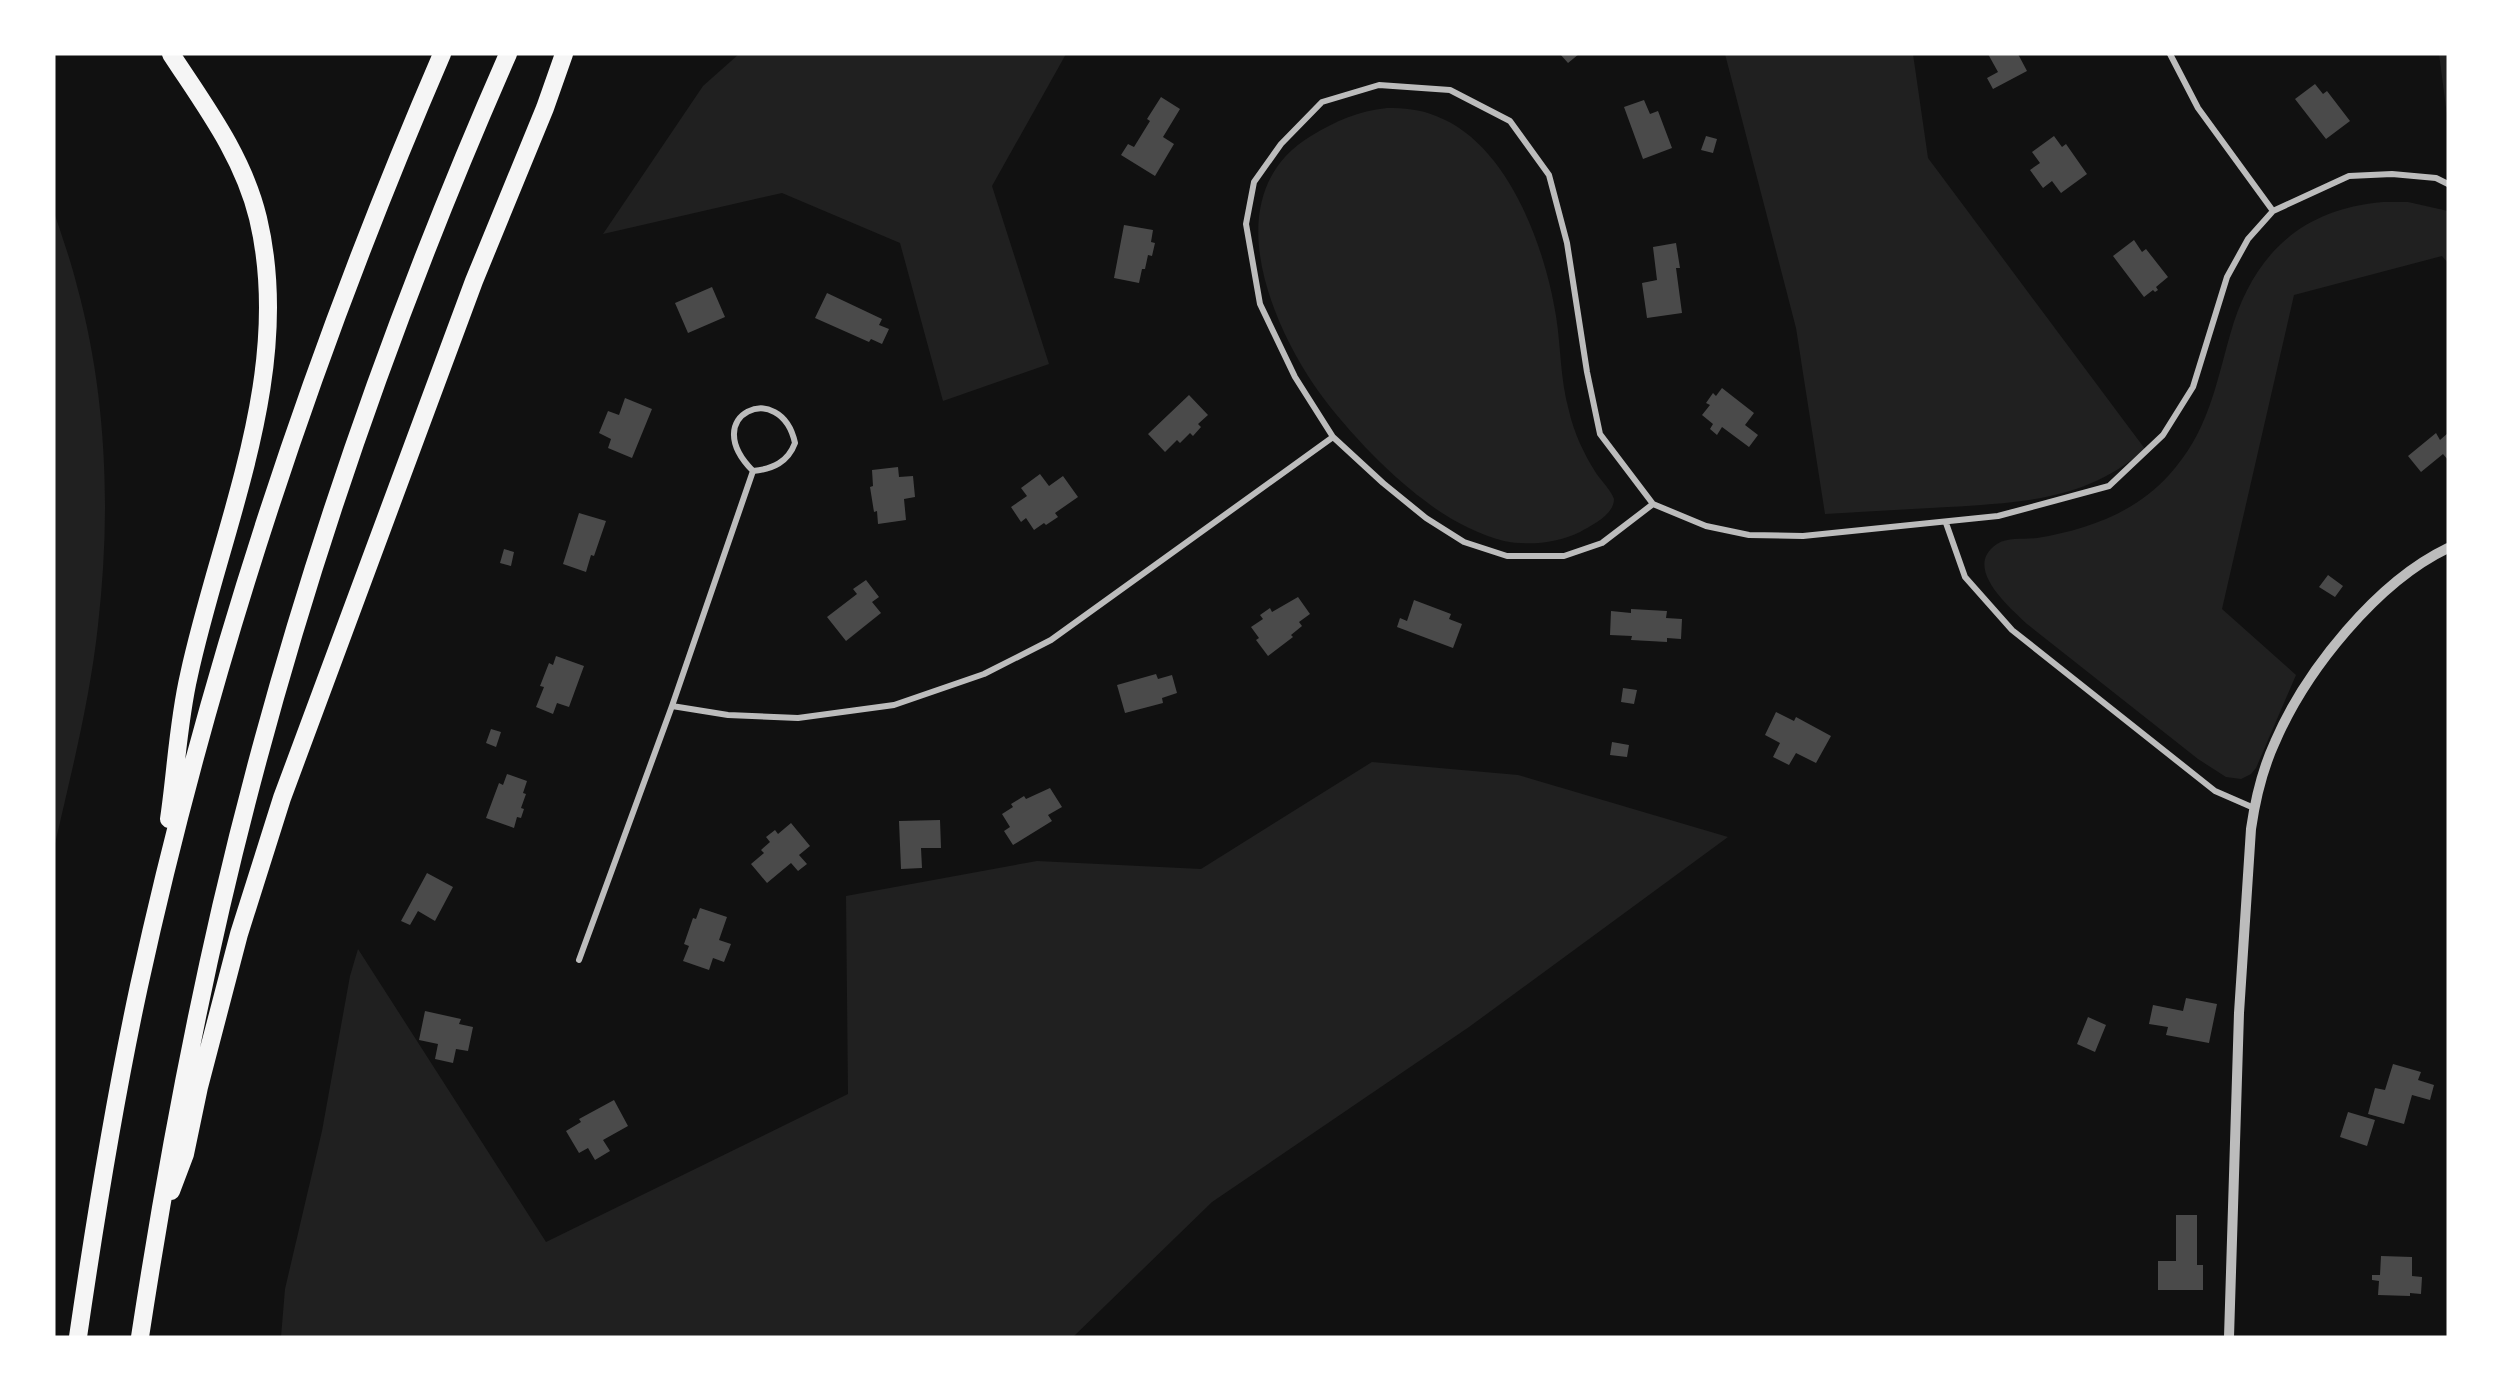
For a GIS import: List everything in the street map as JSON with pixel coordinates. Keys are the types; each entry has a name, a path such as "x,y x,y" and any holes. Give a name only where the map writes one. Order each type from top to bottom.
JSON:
{"highway":[{"path":"158,909 188,677 251,439 261,379 266,322 264,251 258,218 247,183 223,134 171,54"},
{"path":"78,1337 120,1085 158,909 218,678 277,484 345,291 399,154 442,54"},
{"path":"140,1337 156,1233 188,1059 221,905 260,751 304,600 352,450 405,303 508,54"},
{"path":"156,1233 185,1154 199,1087 236,945 282,798 474,281 564,54"},
{"path":"544,108 575,54"}],"street":[{"path":"2170,54 2198,108 2273,211"},
{"path":"1653,504 1602,543 1564,556 1507,556 1464,542 1426,518 1383,483 1333,437 1295,377 1260,304 1246,224 1254,182 1281,144 1322,102 1379,85 1450,90 1510,121 1549,175 1567,243 1587,372 1600,434 1653,504 1706,526 1749,535 1803,536 1946,523 2026,510 2109,486 2163,435 2193,387 2227,277 2248,239 2273,211 2349,176 2392,174 2436,178 2448,184"},
{"path":"759,409 771,410 782,415 788,422 795,443 788,458 767,469 753,471 738,454 733,440 733,429 749,412 759,409"},
{"path":"672,706 728,715 798,718 894,705 984,674 1051,640 1333,437"},
{"path":"579,960 672,706 753,471"},
{"path":"1946,523 1965,577 2012,630 2215,790 2254,808"},
{"path":"2229,1337 2239,1013 2254,808 2274,742 2312,674 2366,609 2401,576 2448,548"}],"shaded area":[{"path":"739,54 1066,54 992,186 1049,364 943,401 900,243 782,193 603,234 703,86"},
{"path":"1725,54 1913,54 1928,158 2145,449 2123,466 2100,479 2052,496 2002,503 1825,514 1796,328"},
{"path":"2439,54 2448,54 2448,123"},
{"path":"1387,108 1424,112 1461,130 1484,149 1503,173 1519,200 1543,259 1551,289 1566,399 1574,427 1587,458 1614,499 1606,515 1580,532 1562,539 1543,542 1504,541 1473,530 1433,507 1380,462 1337,415 1314,385 1281,324 1268,290 1260,255 1259,221 1266,189 1282,160 1311,136 1348,118"},
{"path":"2383,202 2408,202 2448,211 2448,263 2442,256 2294,295 2222,609 2296,675 2256,768 2251,774 2241,779 2226,777 2198,759 2027,624 1992,586 1986,575 1984,564 1988,553 2001,542 2055,535 2091,525 2125,510 2156,488 2182,459 2201,426 2239,307 2266,260 2304,226 2353,206"},
{"path":"54,212 75,277 95,369 104,454 105,497 102,583 95,653 54,848"},
{"path":"1372,762 1518,775 1728,837 1469,1027 1212,1202 1073,1337 281,1337 285,1289 322,1131 350,976 358,949 546,1242 848,1094 846,896 1037,861 1201,869"}],"building":[{"path":"1560,54 1579,54 1568,63"},
{"path":"1988,54 2018,54 2027,71 1993,89 1987,78 1998,72"},
{"path":"2315,84 2323,94 2327,91 2350,121 2326,139 2295,99"},
{"path":"1161,97 1180,109 1163,137 1174,144 1155,176 1121,155 1128,144 1134,147 1150,121 1147,119"},
{"path":"1644,100 1650,114 1658,111 1672,148 1643,159 1624,107"},
{"path":"1706,136 1717,139 1713,153 1701,150"},
{"path":"2054,136 2062,147 2066,144 2087,174 2061,193 2052,181 2043,188 2030,170 2040,163 2032,152"},
{"path":"1124,225 1153,230 1151,242 1155,243 1152,256 1148,255 1139,283 1114,278"},
{"path":"2134,240 2142,252 2146,249 2168,277 2156,287 2158,290 2155,292 2153,290 2144,297 2113,256"},
{"path":"1676,243 1680,268 1676,268 1682,313 1647,318 1642,283 1657,280 1653,247"},
{"path":"712,287 725,317 688,333 675,303"},
{"path":"827,293 882,319 879,325 889,329 882,344 871,339 869,342 815,318"},
{"path":"1722,388 1754,413 1745,425 1758,435 1749,447 1722,427 1717,435 1710,429 1713,424 1702,415 1710,405 1706,403 1713,393 1716,396"},
{"path":"1189,395 1208,415 1198,424 1201,427 1193,436 1190,433 1180,443 1177,440 1165,452 1148,434"},
{"path":"625,398 652,409 632,458 608,448 611,439 599,433 608,411 619,415"},
{"path":"2436,433 2440,440 2448,433 2448,460 2443,454 2421,472 2408,456"},
{"path":"898,467 899,477 913,476 915,497 904,499 906,520 878,524 870,487 873,486 872,470"},
{"path":"1040,474 1049,486 1063,476 1078,497 1055,513 1058,517 1034,530 1026,518 1021,522 1011,507 1027,496 1021,488"},
{"path":"579,513 606,521 586,572 563,564"},
{"path":"504,549 514,552 511,566 500,563"},
{"path":"2328,575 2343,586 2335,597 2319,587"},
{"path":"866,580 879,597 872,602 881,613 846,641 827,617 857,594 853,589"},
{"path":"1298,597 1310,614 1299,622 1302,626 1291,635 1293,637 1268,656 1256,640 1259,638 1251,627 1263,619 1260,615 1270,608 1272,612"},
{"path":"1414,600 1451,614 1449,619 1462,624 1453,648 1397,627 1400,618 1407,621"},
{"path":"1631,609 1667,611 1666,618 1682,619 1681,639 1667,638 1667,642 1631,640 1632,636 1610,635 1611,611 1631,613"},
{"path":"556,656 584,666 569,707 557,703 553,714 536,707 544,687 540,686 549,663 553,665"},
{"path":"1156,674 1158,679 1172,675 1177,693 1162,698 1163,703 1125,713 1117,685"},
{"path":"1623,688 1637,690 1634,704 1621,702"},
{"path":"1776,712 1794,721 1796,717 1831,736 1816,763 1796,753 1789,765 1773,757 1780,743 1765,735"},
{"path":"491,729 501,732 496,747 486,743"},
{"path":"1612,742 1629,745 1627,757 1610,755"},
{"path":"507,774 527,781 523,793 526,794 521,808 524,809 521,818 517,817 514,828 486,818 499,783 503,785"},
{"path":"1050,788 1062,807 1048,815 1052,821 1013,845 1004,831 1010,827 1002,814 1013,807 1011,804 1024,796 1026,799"},
{"path":"940,820 941,848 921,848 922,868 901,869 899,821"},
{"path":"791,823 810,846 799,855 807,864 798,871 791,863 767,883 751,864 764,853 761,850 770,842 766,837 775,830 778,834"},
{"path":"427,873 453,887 435,921 418,911 410,925 401,921"},
{"path":"700,908 727,917 719,940 731,944 724,962 713,958 709,970 683,961 689,946 684,944 693,918 696,919"},
{"path":"2186,998 2217,1004 2209,1043 2166,1035 2168,1027 2149,1024 2153,1005 2183,1011"},
{"path":"425,1011 461,1019 459,1024 473,1027 468,1051 456,1049 453,1063 435,1059 438,1044 419,1040"},
{"path":"2088,1017 2106,1025 2095,1052 2077,1044"},
{"path":"2393,1064 2421,1072 2418,1080 2434,1085 2430,1100 2412,1095 2404,1124 2368,1114 2375,1088 2385,1090"},
{"path":"614,1100 628,1126 603,1140 610,1151 595,1160 588,1148 579,1153 566,1131 581,1122 579,1119"},
{"path":"2348,1112 2375,1120 2367,1146 2340,1137"},
{"path":"2176,1215 2197,1215 2197,1265 2203,1265 2203,1290 2158,1290 2158,1261 2176,1261"},
{"path":"2381,1256 2412,1257 2412,1276 2422,1277 2421,1294 2378,1295 2379,1281 2372,1280 2372,1275 2380,1275"}]}
